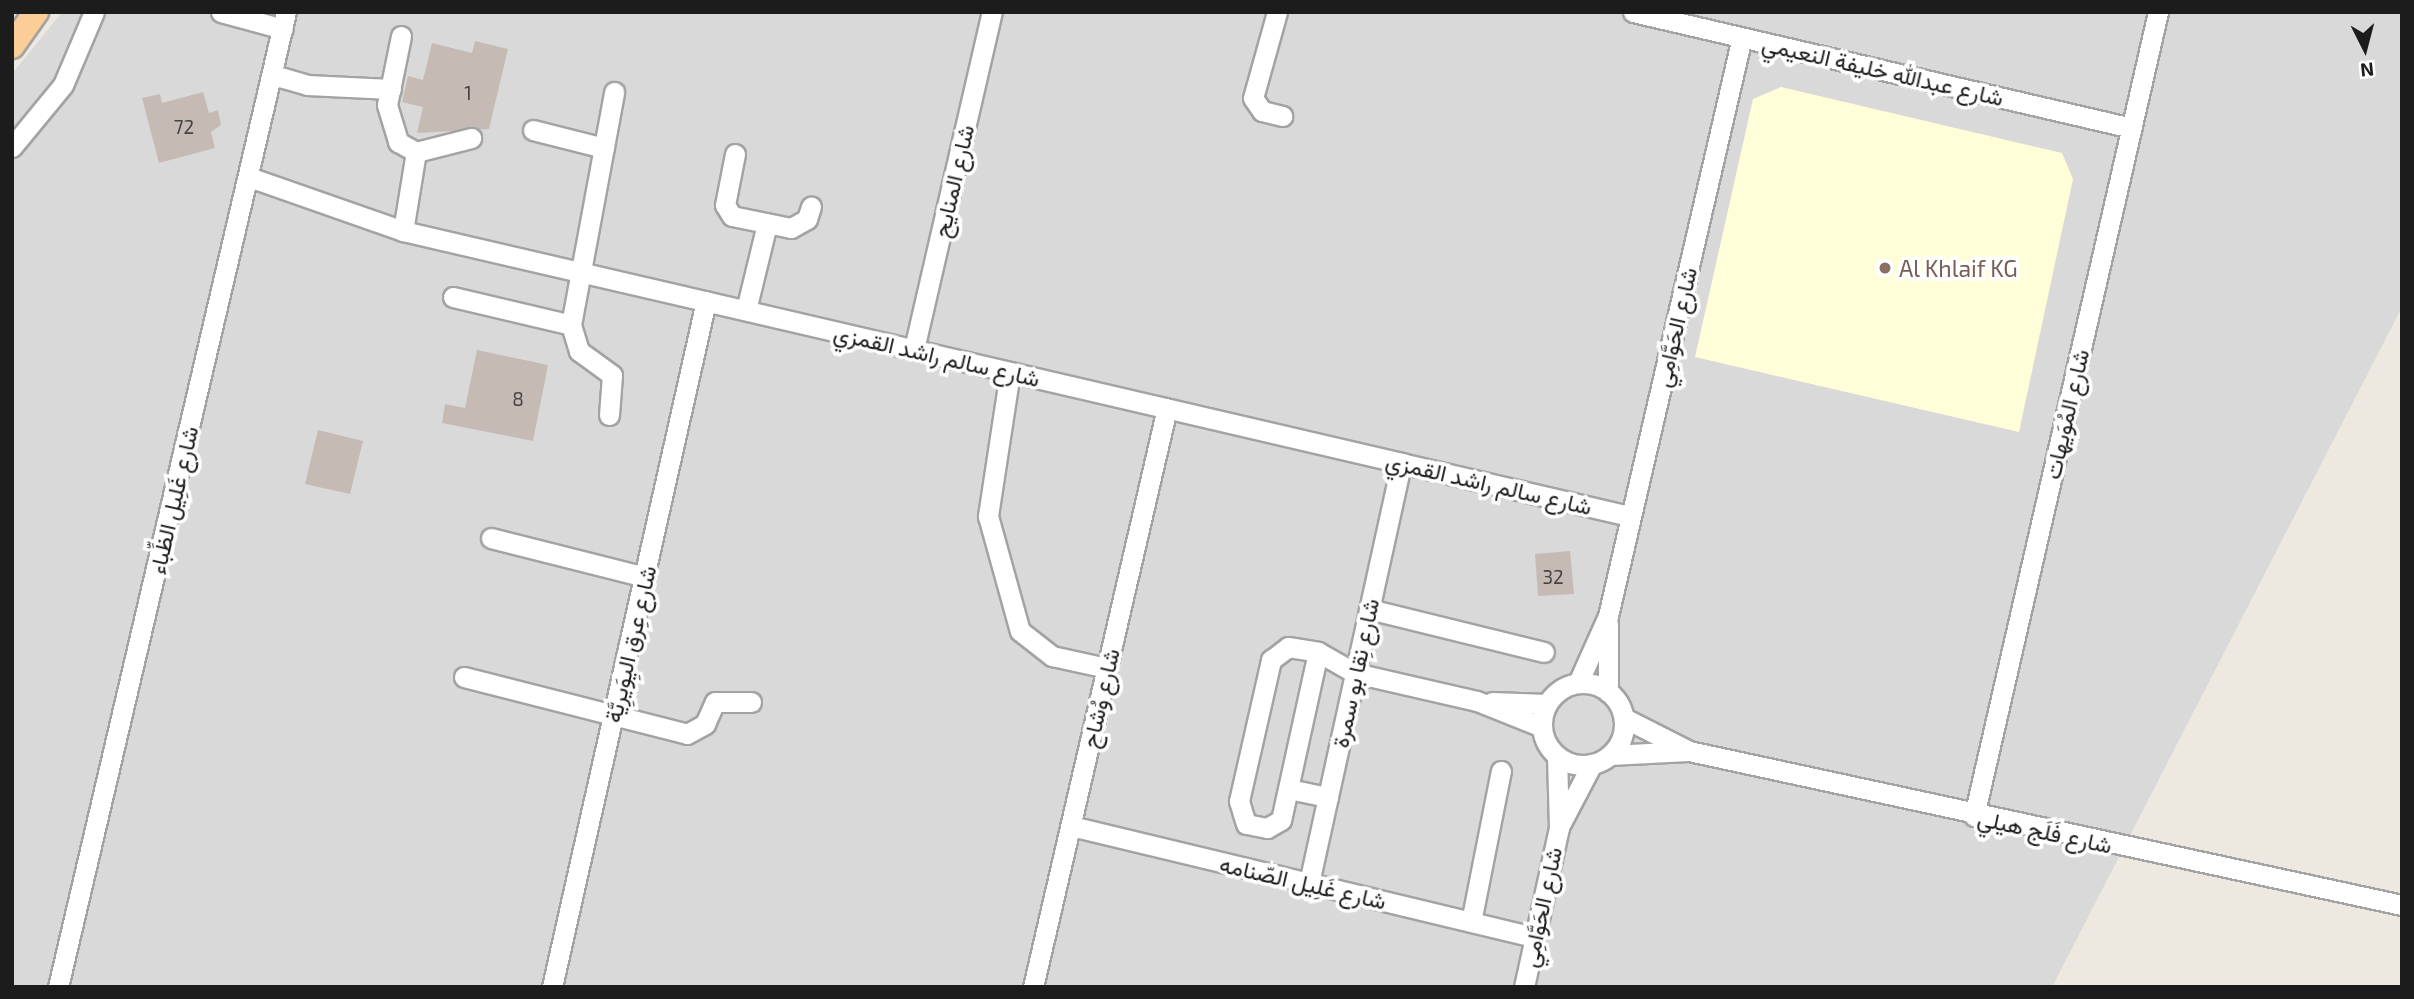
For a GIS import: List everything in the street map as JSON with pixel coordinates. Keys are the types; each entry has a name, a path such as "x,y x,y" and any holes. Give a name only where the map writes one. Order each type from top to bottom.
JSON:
{"main road":[{"path":"12,46 36,12"}],"street":[{"path":"12,147 63,85 94,12"},
{"name":"شارع المنايح","path":"914,349 992,12"},
{"path":"1276,12 1252,98 1262,111 1282,116"},
{"name":"شارع عبدالله خليفة النعيمي","path":"1633,12 2132,128"},
{"name":"شارع المُوَيهات","path":"1974,816 2158,12"},
{"path":"225,13 285,21"},
{"name":"شارع غَلِيل الظِّباء","path":"58,987 285,21"},
{"path":"401,36 391,89 389,123 398,142 416,152 471,138"},
{"name":"شارع الحَوَّامِي","path":"1578,683 1608,616 1742,37"},
{"path":"273,75 307,85 391,89"},
{"path":"609,415 612,375 579,351 571,325 614,92"},
{"path":"533,130 604,148"},
{"path":"403,230 416,152"},
{"path":"735,154 728,212 767,224 801,225 811,207"},
{"name":"شارع سالم راشد القمزي","path":"249,177 403,230 1630,516"},
{"path":"746,310 767,224"},
{"path":"453,298 571,325"},
{"name":"شارع عِرق اليِوَيرِيَّة","path":"552,987 706,301"},
{"path":"1010,372 988,516 1020,631 1052,656 1107,668"},
{"name":"شارع وُشاح","path":"1033,987 1167,408"},
{"name":"شارع نِقا بو سمرة","path":"1309,883 1401,463"},
{"path":"491,538 645,577"},
{"path":"1369,609 1544,652"},
{"name":"شارع الحَوَّامِي","path":"1608,616 1608,692"},
{"path":"1318,652 1289,789 1275,826 1246,824 1240,817 1271,660 1288,647 1318,652 1355,673 1477,701 1542,727"},
{"path":"464,677 614,711 687,734 705,724 715,702 751,702"},
{"path":"1477,701 1547,704 1578,683 1608,692 1624,718 1610,755 1592,764 1557,756 1542,727 1547,704"},
{"name":"شارع فَلَج هيلي","path":"1624,718 1689,751 1974,816 2402,905"},
{"name":"شارع فَلَج هيلي","path":"1610,755 1689,751"},
{"name":"شارع الحَوَّامِي","path":"1524,987 1559,828 1557,756"},
{"name":"شارع الحَوَّامِي","path":"1559,828 1592,764"},
{"path":"1471,922 1502,771"},
{"path":"1289,789 1328,797"},
{"name":"شارع غَلِيل الصّنامه","path":"1071,826 1535,937"}],"shaded area":[{"path":"62,12 2402,12 2402,307 2052,987 12,987 12,74"},
{"name":"Al Khlaif KG","path":"1781,87 2062,153 2073,179 2019,432 1695,357 1753,99"}],"building":[{"path":"475,41 508,49 489,129 417,133 423,107 402,102 408,76 423,80 432,43 472,53"},
{"path":"203,92 209,113 218,110 221,125 211,132 215,148 159,163 142,98 160,94 162,103"},
{"path":"477,350 548,365 533,441 442,423 445,404 465,408"},
{"path":"318,430 363,441 350,494 305,484"},
{"path":"1570,551 1574,594 1538,596 1535,554"}],"place":[{"name":"Al Khlaif KG","path":"1885,268"}]}
